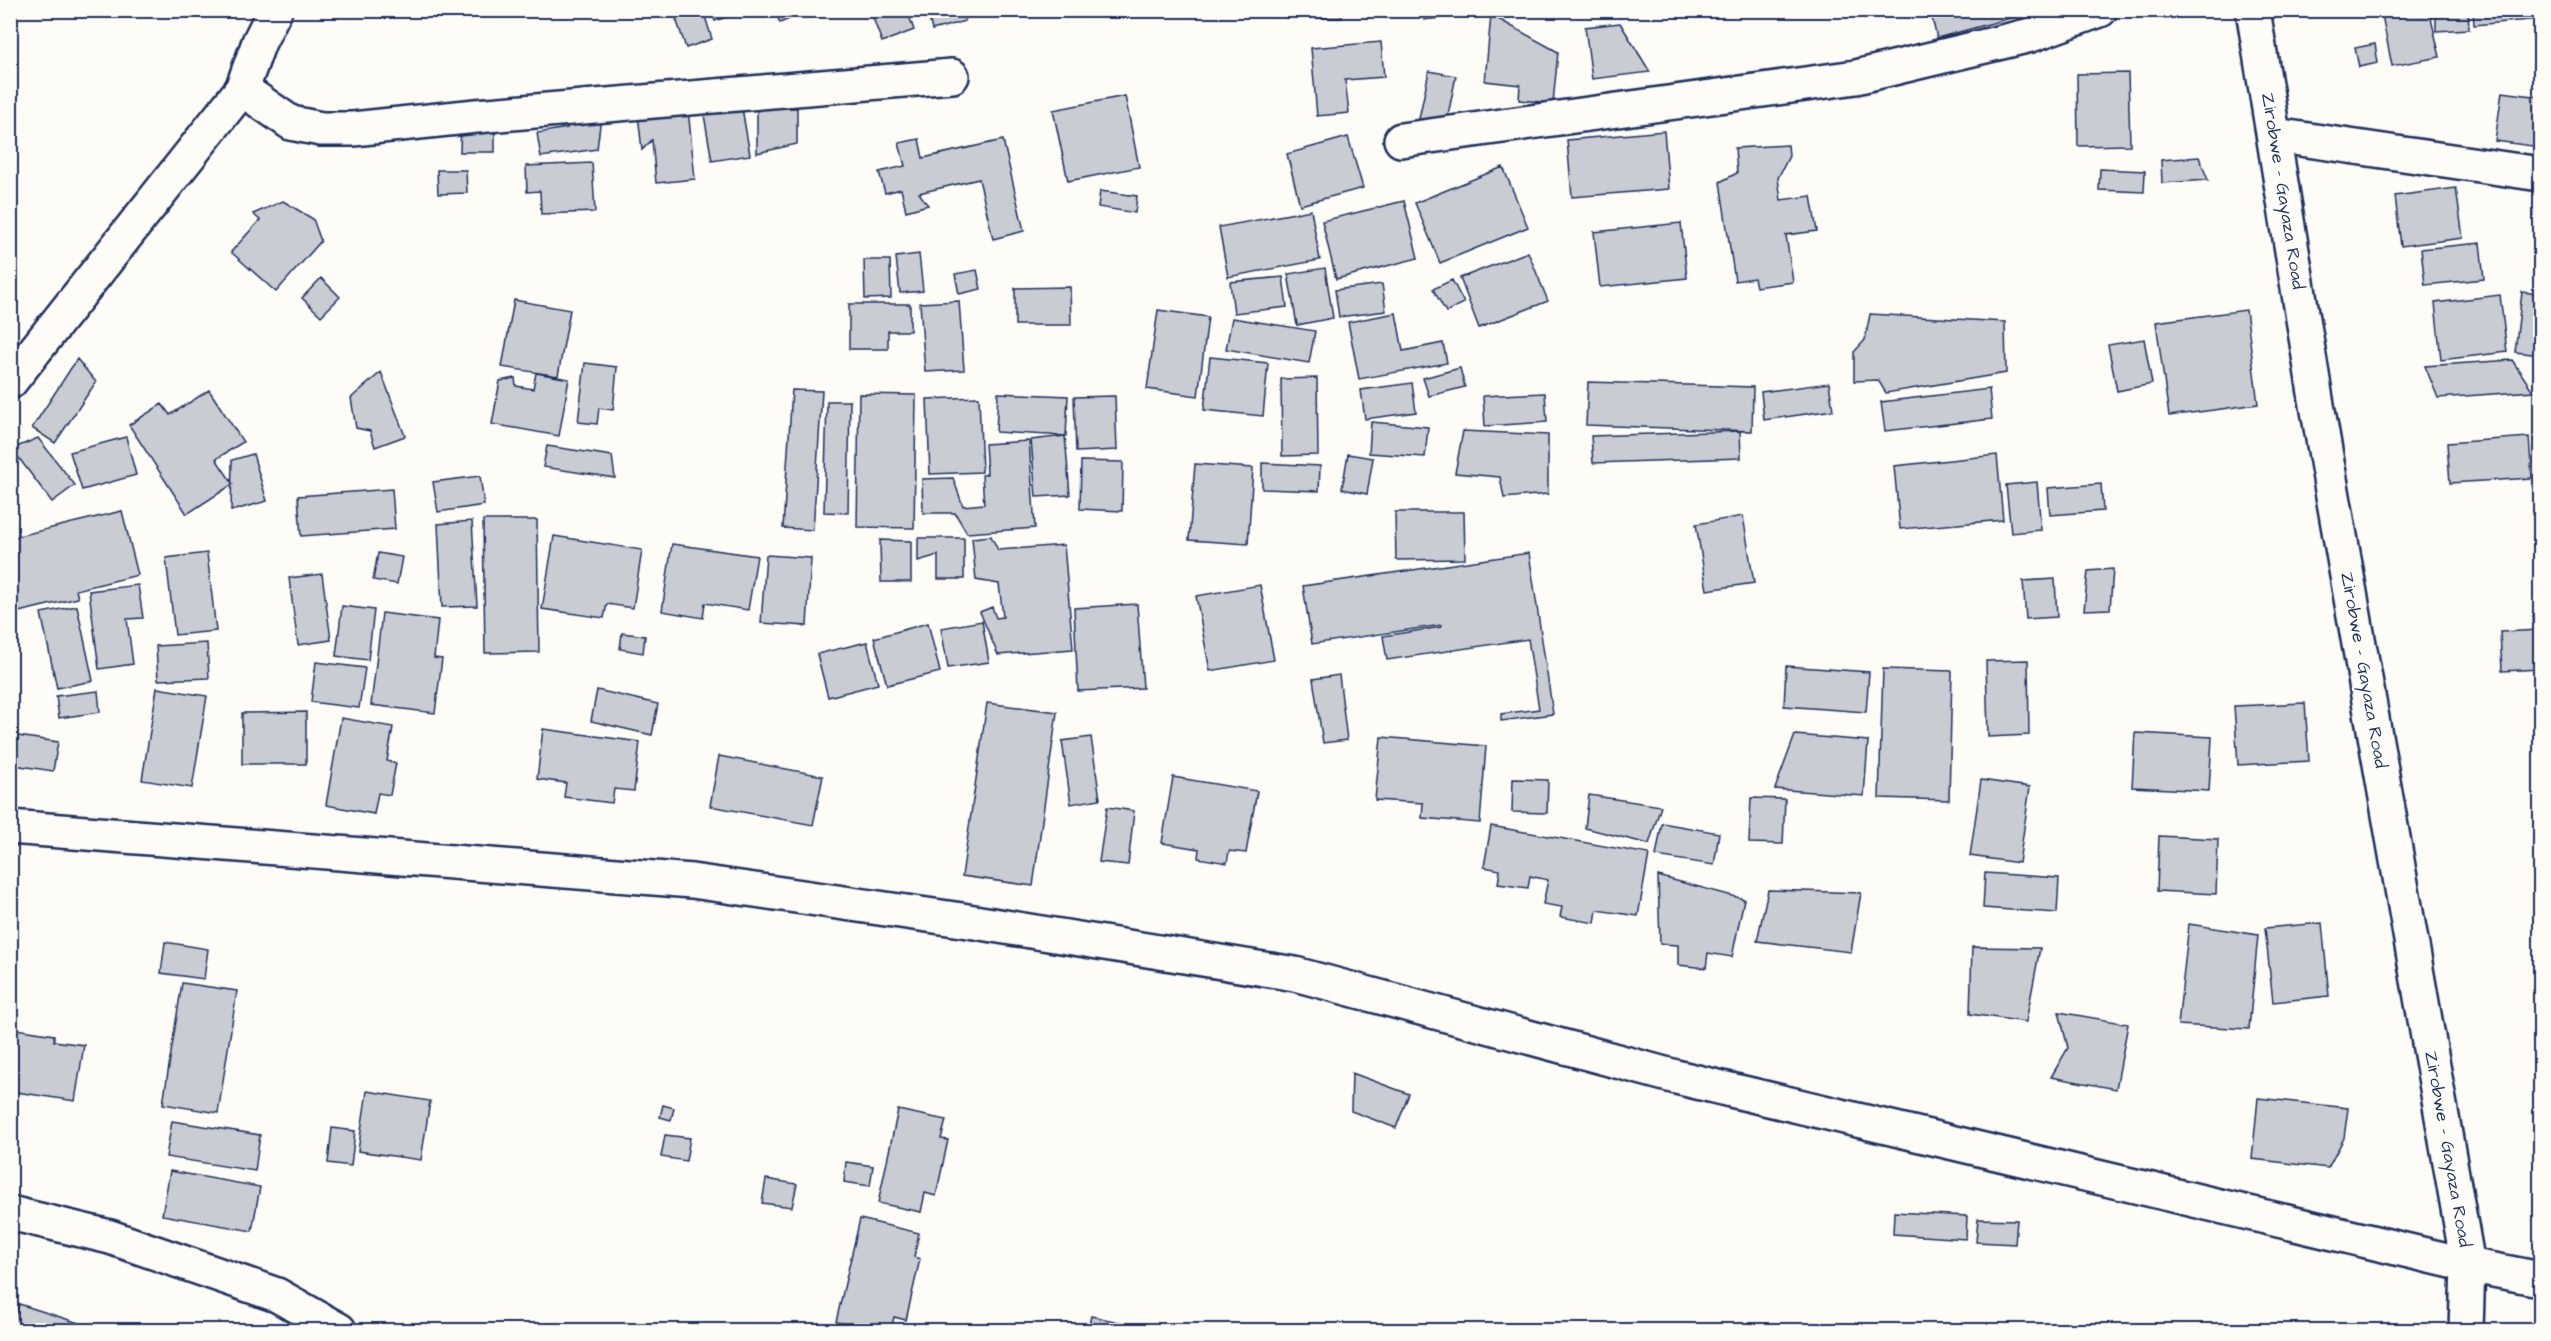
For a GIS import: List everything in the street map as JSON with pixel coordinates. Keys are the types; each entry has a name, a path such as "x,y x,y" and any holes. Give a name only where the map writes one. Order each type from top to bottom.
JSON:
{"street":[{"path":"10,381 242,89 259,42 275,10"},
{"path":"1401,140 1856,77 2031,35 2100,10"},
{"name":"Zirobwe - Gayaza Road","path":"2253,10 2318,411 2468,1264 2466,1330"},
{"path":"242,89 291,123 321,129 353,129 476,116 952,76"},
{"path":"2274,135 2541,174"},
{"path":"10,827 692,880 962,920 1295,974 1676,1077 2468,1264 2541,1279"},
{"path":"10,1213 110,1237 277,1295 339,1330"}],"building":[{"path":"673,10 703,10 712,39 686,48"},
{"path":"711,10 746,10 715,21"},
{"path":"775,10 811,10 780,23"},
{"path":"870,10 907,10 914,30 882,42"},
{"path":"927,10 962,10 965,21 932,30"},
{"path":"1271,10 1340,10 1342,18 1270,17"},
{"path":"1425,10 1451,10 1449,17 1424,20"},
{"path":"1676,10 1705,10 1703,17 1676,17"},
{"path":"1930,10 2028,10 2029,13 1937,38"},
{"path":"2381,10 2429,10 2440,57 2392,66"},
{"path":"2436,10 2468,10 2469,29 2436,31"},
{"path":"2473,10 2540,10 2540,19 2474,25"},
{"path":"1491,15 1558,52 1553,103 1519,100 1520,85 1485,81"},
{"path":"1620,23 1650,72 1592,79 1585,27"},
{"path":"1381,42 1384,77 1345,80 1349,113 1317,116 1311,48"},
{"path":"2375,44 2378,63 2359,67 2355,48"},
{"path":"1429,71 1456,76 1446,125 1419,119"},
{"path":"2128,73 2130,145 2078,146 2077,74"},
{"path":"2502,92 2540,97 2540,147 2495,141"},
{"path":"1125,96 1139,167 1068,181 1053,110"},
{"path":"741,102 750,155 712,161 703,109"},
{"path":"757,108 797,108 797,144 757,153"},
{"path":"688,109 695,179 656,183 652,140 642,150 638,114"},
{"path":"568,113 601,117 597,149 541,157 537,133 567,128"},
{"path":"461,122 495,122 495,152 460,152"},
{"path":"1664,131 1669,189 1572,197 1567,140"},
{"path":"1348,137 1363,188 1300,205 1287,154"},
{"path":"919,139 923,158 1003,140 1024,231 993,239 979,179 919,193 928,205 906,211 901,189 885,193 879,172 905,166 899,143"},
{"path":"1788,145 1789,156 1778,178 1781,200 1811,196 1817,231 1786,235 1793,282 1756,287 1754,278 1735,281 1720,182 1737,173 1735,148"},
{"path":"2199,157 2208,180 2162,183 2161,160"},
{"path":"592,163 595,212 541,214 540,191 527,192 526,166"},
{"path":"1503,167 1528,227 1440,263 1415,203"},
{"path":"2100,169 2145,171 2144,192 2099,190"},
{"path":"437,170 466,170 467,193 438,194"},
{"path":"2456,188 2463,238 2401,246 2395,196"},
{"path":"1100,191 1137,196 1135,213 1098,207"},
{"path":"283,201 313,219 321,241 276,292 231,252 260,220 253,214"},
{"path":"1404,201 1418,258 1336,279 1322,221"},
{"path":"1311,210 1320,260 1228,277 1219,227"},
{"path":"1681,223 1687,278 1600,287 1594,232"},
{"path":"2480,243 2484,279 2425,285 2421,249"},
{"path":"1528,252 1548,301 1479,328 1460,278"},
{"path":"919,254 923,291 900,293 896,257"},
{"path":"864,260 890,260 891,298 865,299"},
{"path":"1325,268 1333,318 1297,325 1288,274"},
{"path":"977,270 981,289 959,294 955,274"},
{"path":"1283,277 1287,307 1234,313 1230,282"},
{"path":"321,278 340,297 321,316 302,298"},
{"path":"1452,280 1464,303 1446,312 1433,289"},
{"path":"1382,284 1386,311 1339,317 1335,290"},
{"path":"1070,287 1071,325 1015,325 1015,288"},
{"path":"2522,292 2540,294 2540,355 2515,352"},
{"path":"2500,295 2507,352 2441,360 2435,303"},
{"path":"514,300 570,310 558,376 502,367"},
{"path":"959,301 964,370 925,372 920,303"},
{"path":"849,304 910,304 910,331 888,331 888,349 849,349"},
{"path":"1158,310 1208,317 1198,396 1147,389"},
{"path":"2246,310 2258,404 2169,416 2156,322"},
{"path":"1396,313 1403,351 1443,343 1447,363 1359,379 1348,322"},
{"path":"1870,314 2005,322 2006,373 1886,393 1878,380 1854,381 1854,352 1865,340"},
{"path":"1232,318 1315,331 1309,363 1226,349"},
{"path":"2144,339 2152,384 2117,391 2108,345"},
{"path":"1210,357 1268,363 1263,416 1204,410"},
{"path":"77,359 96,382 55,443 32,428"},
{"path":"2512,360 2533,391 2438,398 2425,366"},
{"path":"585,363 617,367 613,410 599,408 597,424 578,422"},
{"path":"1460,368 1465,387 1429,396 1423,378"},
{"path":"381,372 405,436 375,447 370,431 356,428 351,398"},
{"path":"536,373 569,379 559,436 492,424 500,381 515,378 516,386 533,389"},
{"path":"1317,378 1318,455 1282,456 1281,379"},
{"path":"1588,382 1753,387 1752,431 1586,425"},
{"path":"1412,383 1416,412 1365,419 1361,390"},
{"path":"1829,383 1833,410 1764,420 1761,392"},
{"path":"1989,389 1992,419 1885,431 1881,402"},
{"path":"209,390 243,442 216,459 233,484 187,514 129,425 162,404 170,415"},
{"path":"792,390 822,391 813,530 783,528"},
{"path":"998,393 1068,396 1066,436 996,432"},
{"path":"1545,393 1547,422 1485,426 1483,396"},
{"path":"859,394 916,395 914,528 857,527"},
{"path":"1115,396 1117,450 1076,452 1074,397"},
{"path":"979,397 982,472 930,474 927,399"},
{"path":"827,401 850,401 848,513 824,512"},
{"path":"1371,422 1428,427 1425,457 1369,453"},
{"path":"1463,431 1548,435 1548,494 1504,498 1500,477 1455,473"},
{"path":"1740,431 1741,458 1593,463 1591,436"},
{"path":"1065,436 1070,495 1036,497 1031,440"},
{"path":"126,437 136,475 82,490 70,452"},
{"path":"2529,437 2532,478 2450,483 2447,443"},
{"path":"38,438 75,485 52,502 12,449"},
{"path":"1029,441 1035,528 967,533 955,513 923,513 922,479 953,478 963,506 984,504 982,475 987,474 985,444"},
{"path":"547,446 612,456 615,478 543,467"},
{"path":"253,454 267,501 231,511 232,460"},
{"path":"1348,454 1373,458 1367,494 1342,489"},
{"path":"1997,455 2003,520 1900,529 1894,466"},
{"path":"1081,461 1123,462 1122,511 1080,509"},
{"path":"1262,463 1320,466 1319,491 1262,489"},
{"path":"1195,464 1253,468 1248,544 1189,540"},
{"path":"480,476 484,505 438,512 433,482"},
{"path":"2037,482 2041,530 2011,533 2006,485"},
{"path":"2101,484 2103,511 2050,515 2048,488"},
{"path":"392,489 395,529 301,536 298,496"},
{"path":"122,511 138,575 76,590 78,598 14,613 10,599 10,538"},
{"path":"1395,512 1464,512 1465,559 1396,560"},
{"path":"1743,516 1754,583 1707,590 1696,524"},
{"path":"483,520 537,520 539,652 485,653"},
{"path":"472,521 477,606 442,607 438,524"},
{"path":"554,536 642,550 633,608 607,604 604,618 542,609"},
{"path":"991,536 998,550 1064,545 1073,649 998,655 980,612 992,607 996,618 1003,617 999,584 976,580 972,538"},
{"path":"918,538 964,538 964,579 938,579 938,555 918,561"},
{"path":"880,540 911,541 911,582 881,582"},
{"path":"672,544 757,556 748,610 705,603 703,618 662,611"},
{"path":"207,553 216,631 175,635 166,558"},
{"path":"378,553 402,557 397,584 373,580"},
{"path":"1529,553 1553,714 1501,721 1501,714 1539,709 1528,639 1387,660 1383,636 1441,627 1441,625 1312,644 1303,586"},
{"path":"766,555 811,558 807,626 761,623"},
{"path":"2113,569 2110,609 2084,610 2088,571"},
{"path":"322,574 331,640 298,645 289,578"},
{"path":"2055,579 2057,617 2026,619 2023,581"},
{"path":"138,585 143,618 127,619 133,664 99,669 89,591"},
{"path":"1260,585 1274,660 1210,671 1196,596"},
{"path":"1137,604 1143,688 1078,691 1074,608"},
{"path":"77,606 93,681 57,688 41,613"},
{"path":"342,606 374,610 368,660 336,656"},
{"path":"382,613 438,620 434,658 442,659 435,713 371,705"},
{"path":"982,621 989,662 948,668 941,628"},
{"path":"928,623 940,672 887,685 874,638"},
{"path":"2540,630 2540,669 2502,671 2500,632"},
{"path":"622,633 645,636 643,653 620,649"},
{"path":"867,642 878,684 828,697 817,654"},
{"path":"207,643 209,678 158,680 156,646"},
{"path":"2028,660 2029,735 1988,737 1986,661"},
{"path":"316,662 365,668 359,708 311,702"},
{"path":"1786,666 1869,672 1866,712 1784,706"},
{"path":"1883,669 1952,671 1949,800 1879,798"},
{"path":"1339,675 1347,740 1323,743 1313,679"},
{"path":"2540,681 2540,741 2536,682"},
{"path":"157,688 207,696 192,788 142,780"},
{"path":"597,690 658,704 652,735 591,721"},
{"path":"98,691 100,712 59,718 56,696"},
{"path":"987,703 1057,712 1033,886 962,876"},
{"path":"2305,703 2309,761 2238,765 2234,706"},
{"path":"306,712 306,764 242,764 242,713"},
{"path":"341,718 393,727 387,761 396,763 390,795 378,793 374,814 326,805"},
{"path":"543,729 640,742 634,791 614,789 612,803 564,797 566,783 537,779"},
{"path":"2135,733 2212,737 2209,791 2132,787"},
{"path":"1795,735 1868,741 1864,796 1775,789"},
{"path":"18,736 58,742 53,771 14,765"},
{"path":"1091,737 1100,799 1071,804 1062,741"},
{"path":"1381,737 1486,746 1480,823 1422,818 1423,803 1375,800"},
{"path":"719,756 823,776 813,825 710,806"},
{"path":"1173,777 1257,791 1246,853 1229,851 1227,863 1198,858 1199,849 1162,843"},
{"path":"1513,779 1548,780 1547,813 1512,812"},
{"path":"1981,780 2030,787 2019,863 1970,856"},
{"path":"1589,795 1661,806 1649,844 1585,828"},
{"path":"1751,798 1785,799 1783,844 1749,843"},
{"path":"1107,807 1134,811 1128,865 1099,862"},
{"path":"1662,823 1719,833 1714,865 1656,856"},
{"path":"1491,826 1649,854 1638,916 1597,910 1595,923 1560,917 1562,907 1543,904 1548,880 1530,876 1528,888 1498,884 1500,870 1484,867"},
{"path":"2159,836 2218,839 2216,894 2157,891"},
{"path":"1985,873 2059,878 2057,913 1983,908"},
{"path":"1658,876 1744,899 1732,957 1708,953 1706,968 1678,965 1678,945 1660,944"},
{"path":"1768,890 1861,893 1851,952 1757,941"},
{"path":"2322,923 2329,996 2273,1002 2265,928"},
{"path":"2189,924 2258,935 2249,1029 2178,1025"},
{"path":"165,942 208,949 204,979 161,973"},
{"path":"1972,947 2040,948 2026,1022 1970,1014"},
{"path":"182,983 237,991 218,1113 163,1104"},
{"path":"2059,1012 2128,1024 2116,1089 2051,1077 2068,1048"},
{"path":"10,1028 54,1035 54,1041 84,1045 75,1101 10,1091"},
{"path":"1352,1073 1409,1094 1396,1128 1351,1111"},
{"path":"367,1091 430,1101 421,1160 358,1151"},
{"path":"2258,1098 2348,1108 2344,1138 2328,1168 2252,1159"},
{"path":"663,1105 674,1108 671,1120 660,1117"},
{"path":"898,1110 946,1120 941,1139 948,1140 936,1196 925,1193 921,1212 878,1203"},
{"path":"172,1121 260,1135 255,1171 166,1157"},
{"path":"332,1128 355,1131 351,1166 328,1163"},
{"path":"665,1135 690,1138 686,1161 661,1157"},
{"path":"846,1162 873,1166 870,1186 844,1182"},
{"path":"170,1171 260,1187 252,1231 162,1215"},
{"path":"766,1179 797,1184 792,1207 762,1203"},
{"path":"1894,1212 1967,1216 1966,1239 1893,1234"},
{"path":"860,1219 919,1233 914,1257 920,1259 906,1320 894,1317 891,1330 872,1330 836,1322"},
{"path":"1978,1219 2017,1220 2015,1244 1976,1242"},
{"path":"19,1304 101,1330 10,1330"},
{"path":"1091,1316 1152,1329 1152,1330 1088,1330"}]}
